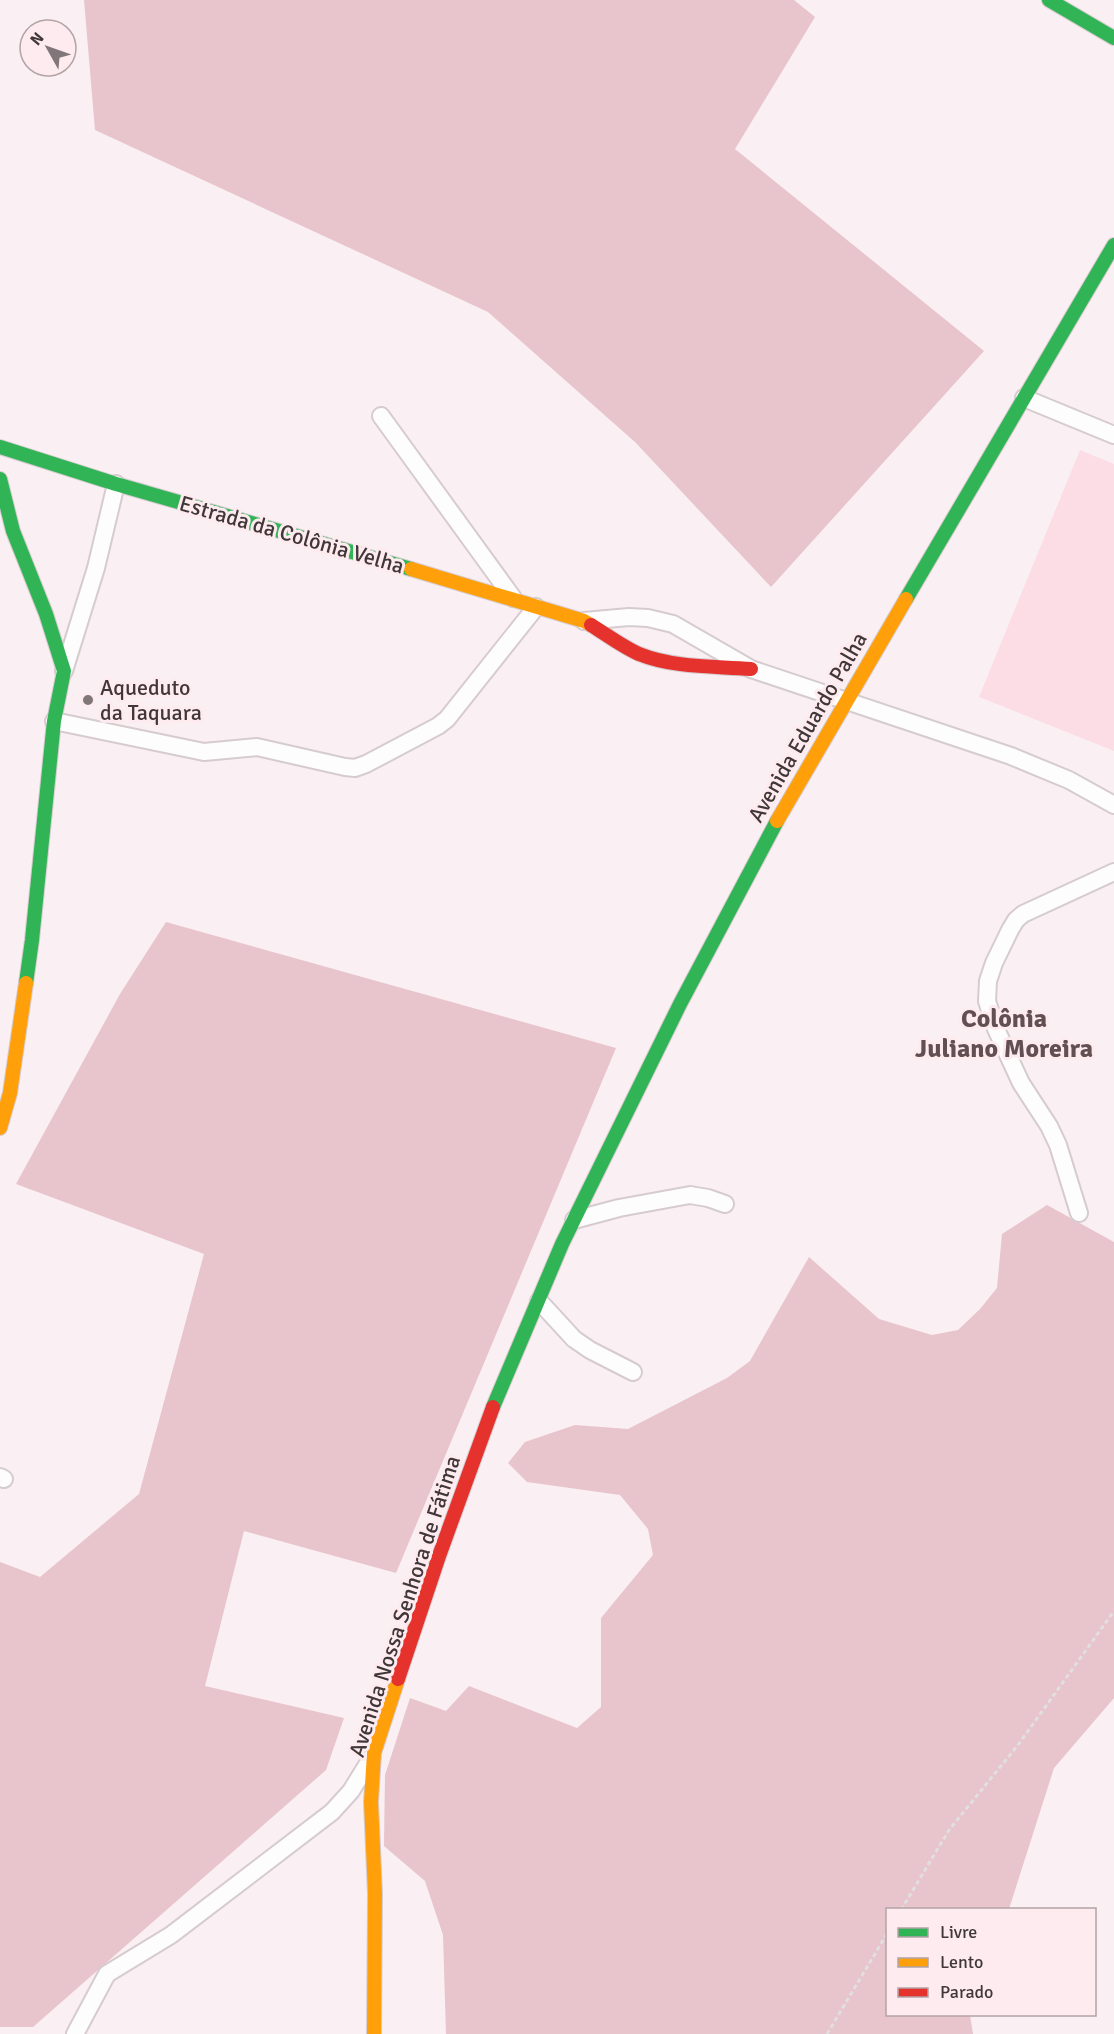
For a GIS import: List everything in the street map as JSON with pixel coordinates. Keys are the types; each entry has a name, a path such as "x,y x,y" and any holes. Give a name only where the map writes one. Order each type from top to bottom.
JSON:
{"main road":[{"path":"1049,0 1114,38"},
{"name":"Avenida Eduardo Palha","path":"562,1244 686,994 760,852 846,700 1114,245"},
{"name":"Estrada da Colônia Velha","path":"0,447 66,466 116,484 513,598 584,621 637,653 656,660 751,669"},
{"path":"0,479 13,531 46,614 64,671 54,721 32,940 10,1093 0,1128"},
{"name":"Avenida Nossa Senhora de Fátima","path":"374,2034 375,1894 370,1802 374,1753 439,1556 486,1426 562,1244"}],"street":[{"path":"1024,398 1114,435"},
{"path":"381,416 513,598"},
{"path":"64,671 96,568 116,484"},
{"path":"54,721 204,752 257,747 355,768 438,726 447,719 536,607"},
{"name":"Estrada da Colônia Velha","path":"584,621 629,617 648,618 674,624 751,669 1011,756 1069,780 1114,806"},
{"path":"1078,1213 1058,1145 1049,1126 1021,1083 996,1029 987,1001 988,981 1000,950 1016,920 1023,914 1114,872"},
{"path":"574,1220 620,1208 690,1195 725,1204"},
{"path":"539,1301 574,1339 633,1372"},
{"path":"75,2034 107,1974 171,1935 332,1812 357,1783 374,1753"}],"path":[{"path":"902,1908 949,1830 1018,1745 1114,1611"},
{"path":"827,2034 886,1935"}],"shaded area":[{"path":"84,0 794,0 815,17 735,149 984,351 771,587 635,442 488,312 95,130"},
{"path":"1080,450 1114,464 1114,751 979,697"},
{"path":"166,922 616,1048 396,1573 244,1531 205,1686 344,1718 326,1770 33,2027 0,2027 0,1562 40,1577 139,1494 204,1254 16,1184 120,994"},
{"path":"1047,1205 1114,1242 1114,1698 1054,1768 1009,1908 886,1908 886,2016 970,2016 973,2034 446,2034 443,1935 425,1881 384,1846 385,1775 410,1698 446,1711 469,1686 577,1728 601,1707 601,1618 653,1555 648,1529 620,1495 527,1482 508,1463 525,1442 575,1425 628,1429 727,1378 750,1361 809,1257 879,1319 932,1335 958,1330 980,1309 997,1288 1002,1234"}],"traffic: fast":[{"path":"1049,0 1114,38"},
{"path":"906,599 1114,245"},
{"path":"0,447 116,484 411,569"},
{"path":"0,479 13,531 46,614 64,671 54,721 26,983"},
{"path":"493,1407 562,1244 680,1004 777,821"}],"traffic: slow":[{"path":"411,569 591,625"},
{"path":"777,821 906,599"},
{"path":"0,1128 10,1093 26,983"},
{"path":"374,2034 375,1894 371,1802 374,1753 398,1679"}],"traffic: jam":[{"path":"591,625 627,648 652,659 694,666 751,669"},
{"path":"398,1679 439,1556 493,1407"}],"place":[{"name":"Aqueduto da Taquara","path":"88,700"}],"district":[{"name":"Colônia Juliano Moreira","path":"1004,1033"}]}
